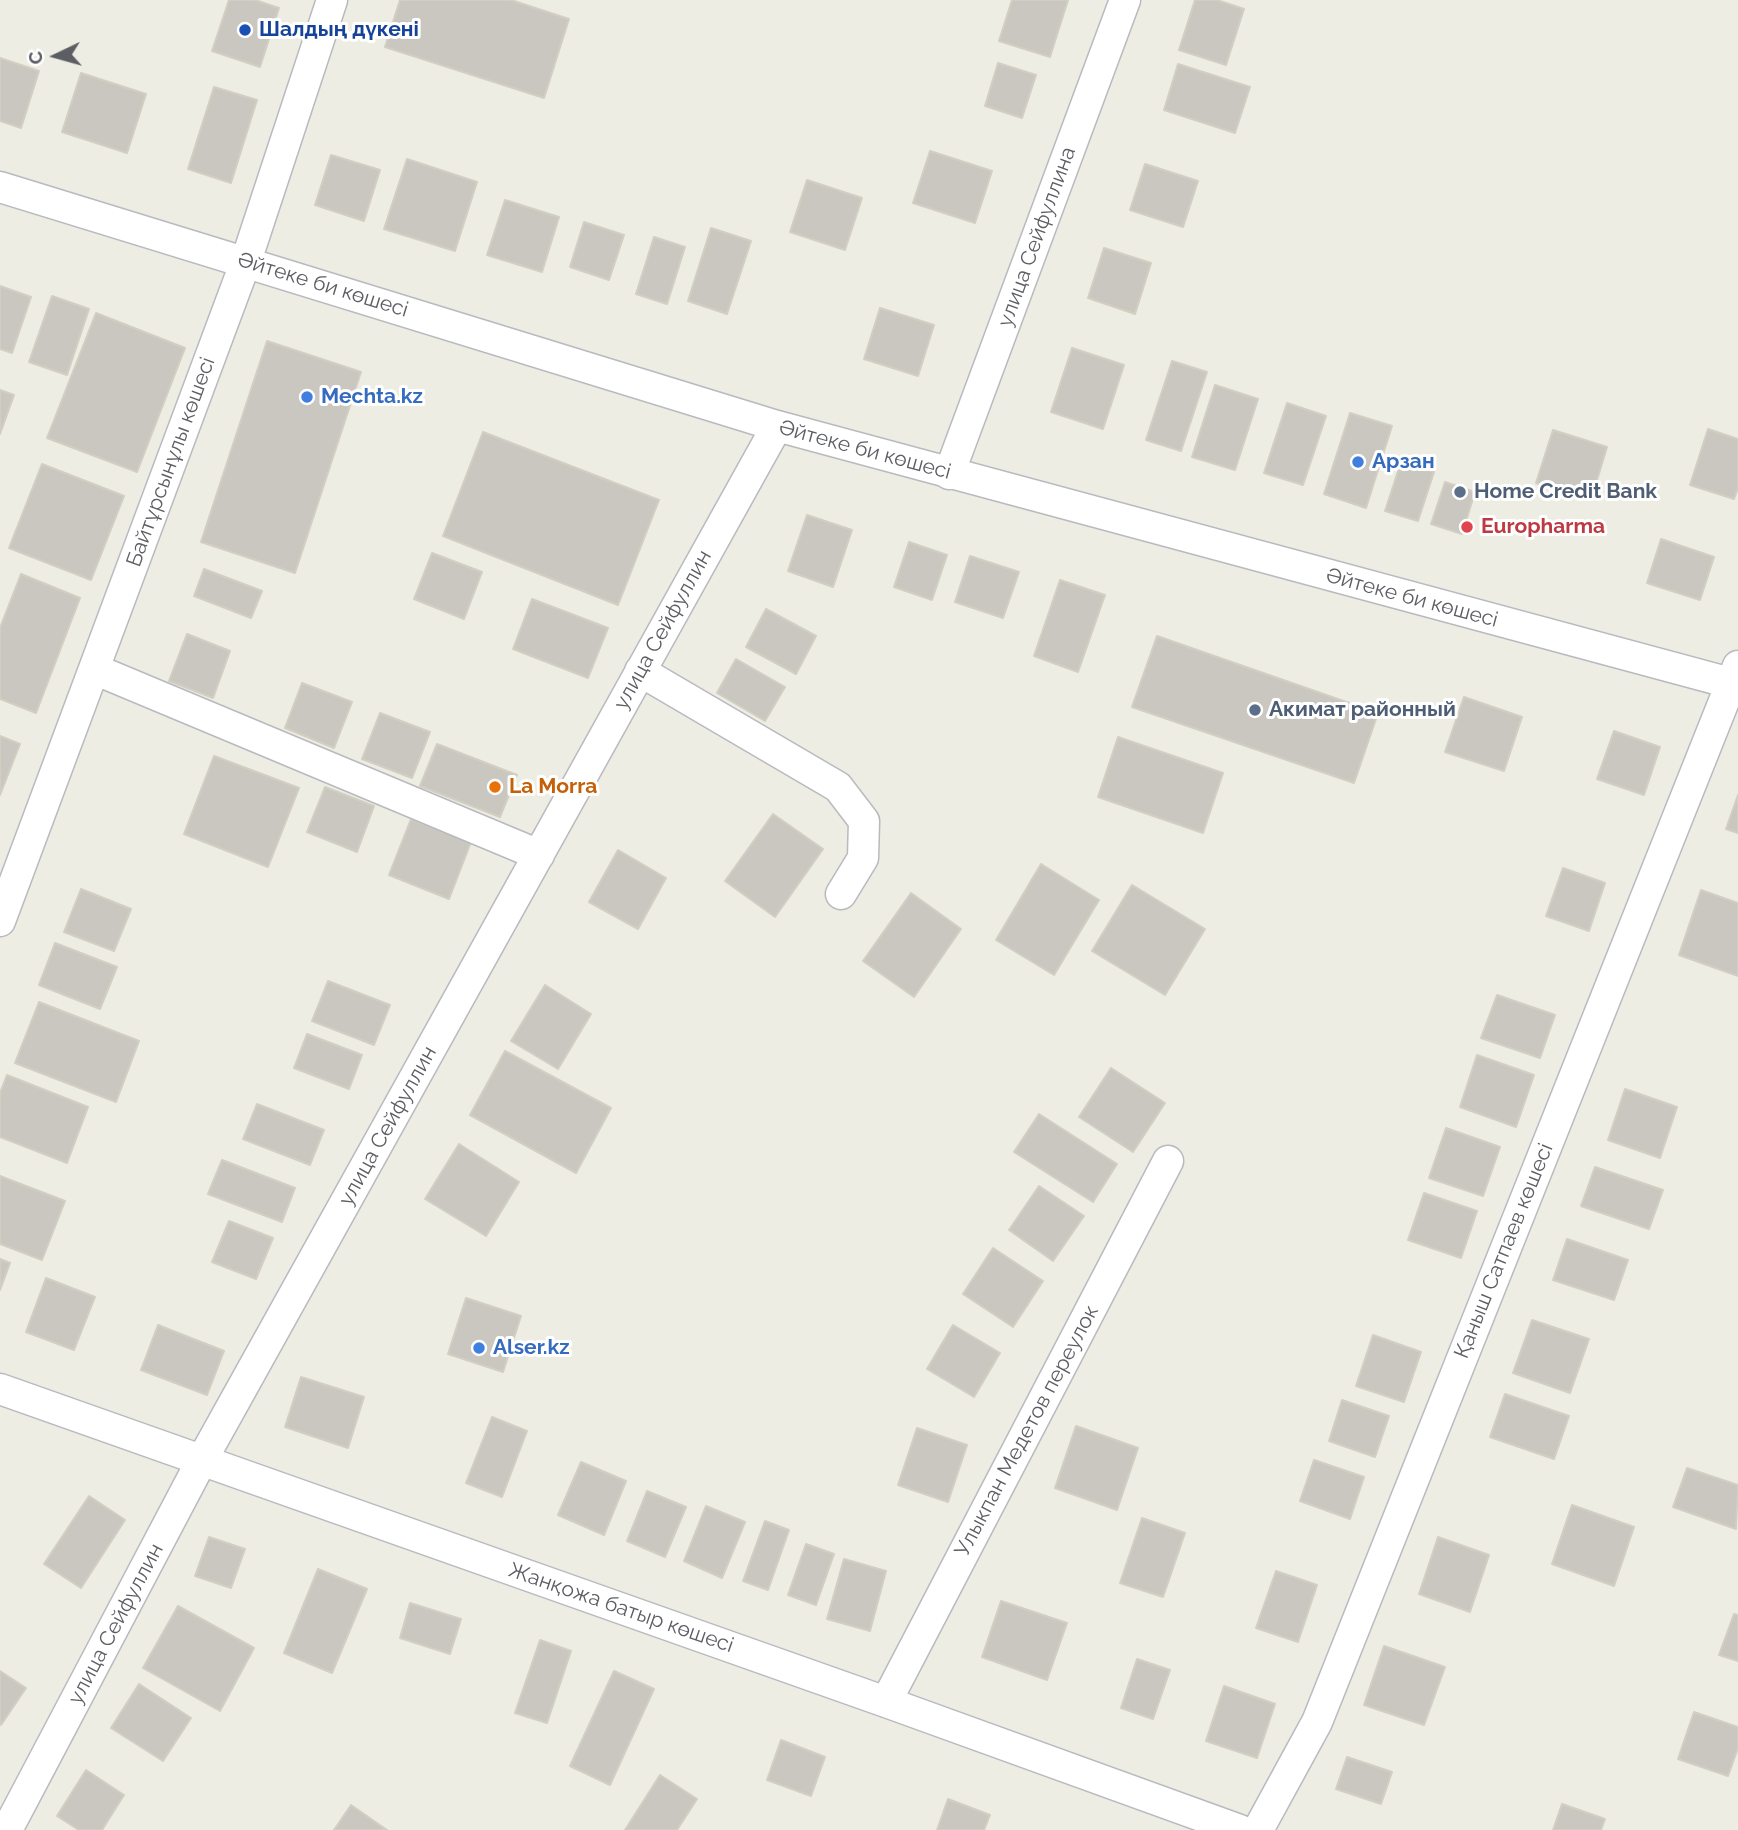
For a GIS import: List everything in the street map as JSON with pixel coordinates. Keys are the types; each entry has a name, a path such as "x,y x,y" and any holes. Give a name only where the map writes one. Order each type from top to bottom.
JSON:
{"street":[{"name":"Байтұрсынұлы көшесі","path":"0,921 246,261 332,0"},
{"name":"улица Сейфуллина","path":"949,474 1125,0"},
{"name":"Әйтеке би көшесі","path":"0,187 777,426 949,474 1736,678"},
{"name":"улица Сейфуллин","path":"7,1830 202,1460 777,426"},
{"path":"94,669 539,855"},
{"path":"640,671 838,787 864,821 863,858 841,894"},
{"name":"Қаныш Сатпаев көшесі","path":"1258,1830 1317,1722 1736,678"},
{"name":"Улыкпан Медетов переулок","path":"886,1702 1168,1161"},
{"name":"Жанқожа батыр көшесі","path":"0,1389 1240,1830"}],"building":[{"path":"229,0 255,0 279,8 260,67 212,51"},
{"path":"400,0 511,0 569,19 544,98 385,47"},
{"path":"1012,0 1068,0 1050,57 999,41"},
{"path":"1195,0 1217,0 1244,9 1226,65 1179,50"},
{"path":"0,58 39,71 21,128 0,121"},
{"path":"998,63 1036,75 1022,118 985,106"},
{"path":"1178,64 1250,87 1235,133 1164,110"},
{"path":"81,73 146,94 127,153 62,132"},
{"path":"214,87 257,100 231,183 188,169"},
{"path":"930,151 992,171 975,223 913,203"},
{"path":"331,155 380,170 364,221 315,205"},
{"path":"407,159 477,182 455,251 384,229"},
{"path":"1145,164 1198,181 1183,227 1130,210"},
{"path":"807,180 862,198 845,250 790,232"},
{"path":"505,200 559,217 542,272 487,255"},
{"path":"584,222 624,235 609,280 570,267"},
{"path":"711,228 751,241 727,314 688,301"},
{"path":"654,237 685,247 667,304 636,294"},
{"path":"1104,248 1151,263 1135,314 1088,298"},
{"path":"0,286 31,297 12,353 0,349"},
{"path":"52,296 89,309 67,375 29,362"},
{"path":"880,308 934,325 918,376 864,359"},
{"path":"96,313 185,348 137,472 47,438"},
{"path":"267,341 361,372 295,573 201,542"},
{"path":"1072,348 1124,365 1103,429 1051,412"},
{"path":"1172,361 1207,372 1181,451 1146,440"},
{"path":"1215,385 1258,399 1235,470 1192,457"},
{"path":"0,390 14,395 0,434"},
{"path":"1287,403 1326,416 1303,485 1264,473"},
{"path":"1350,413 1392,426 1366,508 1324,494"},
{"path":"1708,429 1738,439 1738,488 1734,499 1690,485"},
{"path":"1553,430 1607,447 1591,500 1536,483"},
{"path":"483,432 659,500 618,605 443,536"},
{"path":"1401,462 1434,472 1418,521 1385,511"},
{"path":"42,464 124,496 91,580 9,548"},
{"path":"1445,482 1475,492 1462,534 1431,524"},
{"path":"807,515 852,530 833,587 788,571"},
{"path":"1661,539 1714,557 1700,600 1647,583"},
{"path":"909,542 947,555 932,600 894,587"},
{"path":"432,553 482,572 464,619 414,599"},
{"path":"970,556 1019,572 1003,618 955,602"},
{"path":"204,569 262,591 251,618 194,596"},
{"path":"21,574 80,598 36,713 0,699 0,628"},
{"path":"1060,580 1105,595 1078,672 1034,656"},
{"path":"532,599 608,628 588,678 513,649"},
{"path":"766,609 816,636 796,674 746,647"},
{"path":"187,634 230,651 213,698 169,681"},
{"name":"Акимат районный","path":"1157,636 1378,713 1354,783 1132,707"},
{"path":"736,659 785,687 765,721 717,693"},
{"path":"302,683 352,702 334,748 285,728"},
{"path":"1464,697 1522,717 1504,771 1445,752"},
{"path":"380,713 430,732 412,778 362,759"},
{"path":"1614,731 1660,747 1644,795 1597,779"},
{"path":"0,736 20,744 0,795"},
{"path":"1118,737 1223,773 1203,833 1098,797"},
{"path":"437,744 517,775 500,817 420,786"},
{"path":"214,756 299,788 268,867 184,834"},
{"path":"325,787 374,806 357,852 307,832"},
{"path":"1738,795 1738,833 1726,829"},
{"path":"773,814 823,849 775,917 725,881"},
{"path":"411,819 471,842 449,899 389,875"},
{"path":"618,850 666,878 638,929 589,902"},
{"path":"1041,864 1099,900 1054,975 996,940"},
{"path":"1563,868 1605,883 1589,931 1546,916"},
{"path":"1132,885 1205,929 1165,995 1092,951"},
{"path":"81,889 131,909 114,951 64,932"},
{"path":"1701,890 1738,903 1738,976 1679,955"},
{"path":"911,893 961,929 914,997 863,961"},
{"path":"55,943 117,967 100,1009 39,985"},
{"path":"328,981 390,1005 374,1045 312,1021"},
{"path":"545,985 591,1014 558,1069 511,1041"},
{"path":"1497,995 1555,1015 1540,1058 1481,1038"},
{"path":"39,1002 139,1041 116,1102 15,1063"},
{"path":"307,1034 362,1055 349,1089 294,1068"},
{"path":"505,1051 611,1108 576,1173 470,1115"},
{"path":"1477,1055 1534,1075 1516,1127 1460,1107"},
{"path":"1111,1068 1165,1103 1133,1152 1079,1117"},
{"path":"7,1075 88,1107 67,1163 0,1137 0,1093"},
{"path":"1625,1089 1677,1107 1660,1158 1608,1140"},
{"path":"257,1104 324,1130 310,1165 243,1139"},
{"path":"1039,1114 1117,1164 1093,1202 1014,1152"},
{"path":"1446,1128 1500,1147 1483,1196 1429,1178"},
{"path":"459,1144 519,1182 486,1236 425,1199"},
{"path":"222,1160 295,1188 282,1222 208,1194"},
{"path":"1595,1167 1663,1190 1649,1229 1581,1206"},
{"path":"0,1176 65,1201 42,1260 0,1244"},
{"path":"1039,1186 1084,1216 1053,1261 1009,1230"},
{"path":"1424,1193 1477,1211 1461,1258 1408,1240"},
{"path":"229,1221 273,1238 256,1279 212,1262"},
{"path":"1567,1239 1628,1260 1614,1300 1553,1280"},
{"path":"993,1248 1043,1281 1013,1327 963,1294"},
{"path":"0,1259 10,1263 0,1290"},
{"path":"46,1278 95,1297 74,1350 26,1332"},
{"path":"466,1298 521,1316 503,1372 448,1354"},
{"path":"1532,1320 1589,1339 1570,1393 1513,1373"},
{"path":"158,1325 224,1351 207,1395 141,1370"},
{"path":"953,1325 1000,1353 974,1397 927,1369"},
{"path":"1373,1335 1421,1352 1404,1402 1356,1386"},
{"path":"301,1377 364,1397 348,1448 285,1427"},
{"path":"1505,1394 1569,1416 1554,1459 1490,1437"},
{"path":"1342,1400 1389,1416 1375,1457 1329,1441"},
{"path":"492,1417 527,1431 502,1497 466,1483"},
{"path":"1076,1426 1138,1448 1117,1510 1055,1488"},
{"path":"917,1428 967,1445 948,1502 898,1485"},
{"path":"1314,1460 1364,1477 1350,1519 1300,1501"},
{"path":"581,1462 626,1481 604,1535 558,1515"},
{"path":"1687,1468 1738,1485 1736,1529 1673,1507"},
{"path":"647,1491 686,1507 665,1557 627,1541"},
{"path":"89,1496 125,1520 81,1588 44,1564"},
{"path":"1572,1505 1634,1527 1614,1586 1552,1564"},
{"path":"706,1506 745,1522 722,1578 684,1561"},
{"path":"1142,1518 1185,1533 1163,1597 1120,1583"},
{"path":"765,1521 789,1530 768,1590 743,1581"},
{"path":"209,1537 245,1549 231,1588 195,1576"},
{"path":"1438,1537 1489,1555 1470,1612 1419,1594"},
{"path":"806,1544 834,1554 816,1605 788,1595"},
{"path":"844,1559 886,1571 870,1631 827,1619"},
{"path":"318,1569 367,1589 332,1673 284,1653"},
{"path":"1276,1571 1317,1585 1298,1642 1256,1628"},
{"path":"1001,1601 1067,1623 1047,1680 982,1657"},
{"path":"410,1603 461,1619 450,1654 400,1638"},
{"path":"178,1606 254,1648 220,1711 143,1668"},
{"path":"1734,1614 1738,1615 1738,1661 1719,1655"},
{"path":"540,1640 571,1651 547,1723 515,1713"},
{"path":"1384,1646 1445,1667 1424,1725 1364,1705"},
{"path":"1137,1659 1170,1670 1153,1719 1121,1708"},
{"path":"0,1671 26,1688 1,1725 0,1724"},
{"path":"614,1671 654,1689 610,1785 570,1766"},
{"path":"139,1684 191,1718 163,1761 111,1728"},
{"path":"1224,1686 1275,1704 1257,1758 1206,1741"},
{"path":"1694,1712 1738,1727 1738,1748 1728,1776 1678,1759"},
{"path":"781,1740 825,1757 811,1796 767,1780"},
{"path":"1347,1757 1392,1772 1381,1804 1336,1789"},
{"path":"86,1770 124,1795 102,1830 79,1830 57,1816"},
{"path":"660,1775 697,1799 677,1830 625,1830"},
{"path":"948,1799 990,1815 984,1830 937,1830"},
{"path":"1562,1804 1605,1819 1601,1830 1553,1830"},
{"path":"351,1805 387,1830 334,1830"}],"place":[{"name":"Шалдың дүкені","path":"245,30"},
{"name":"Mechta.kz","path":"307,397"},
{"name":"Арзан","path":"1358,462"},
{"name":"Home Credit Bank","path":"1460,492"},
{"name":"Europharma","path":"1467,527"},
{"name":"Акимат районный","path":"1255,710"},
{"name":"La Morra","path":"495,787"},
{"name":"Alser.kz","path":"479,1348"}]}
